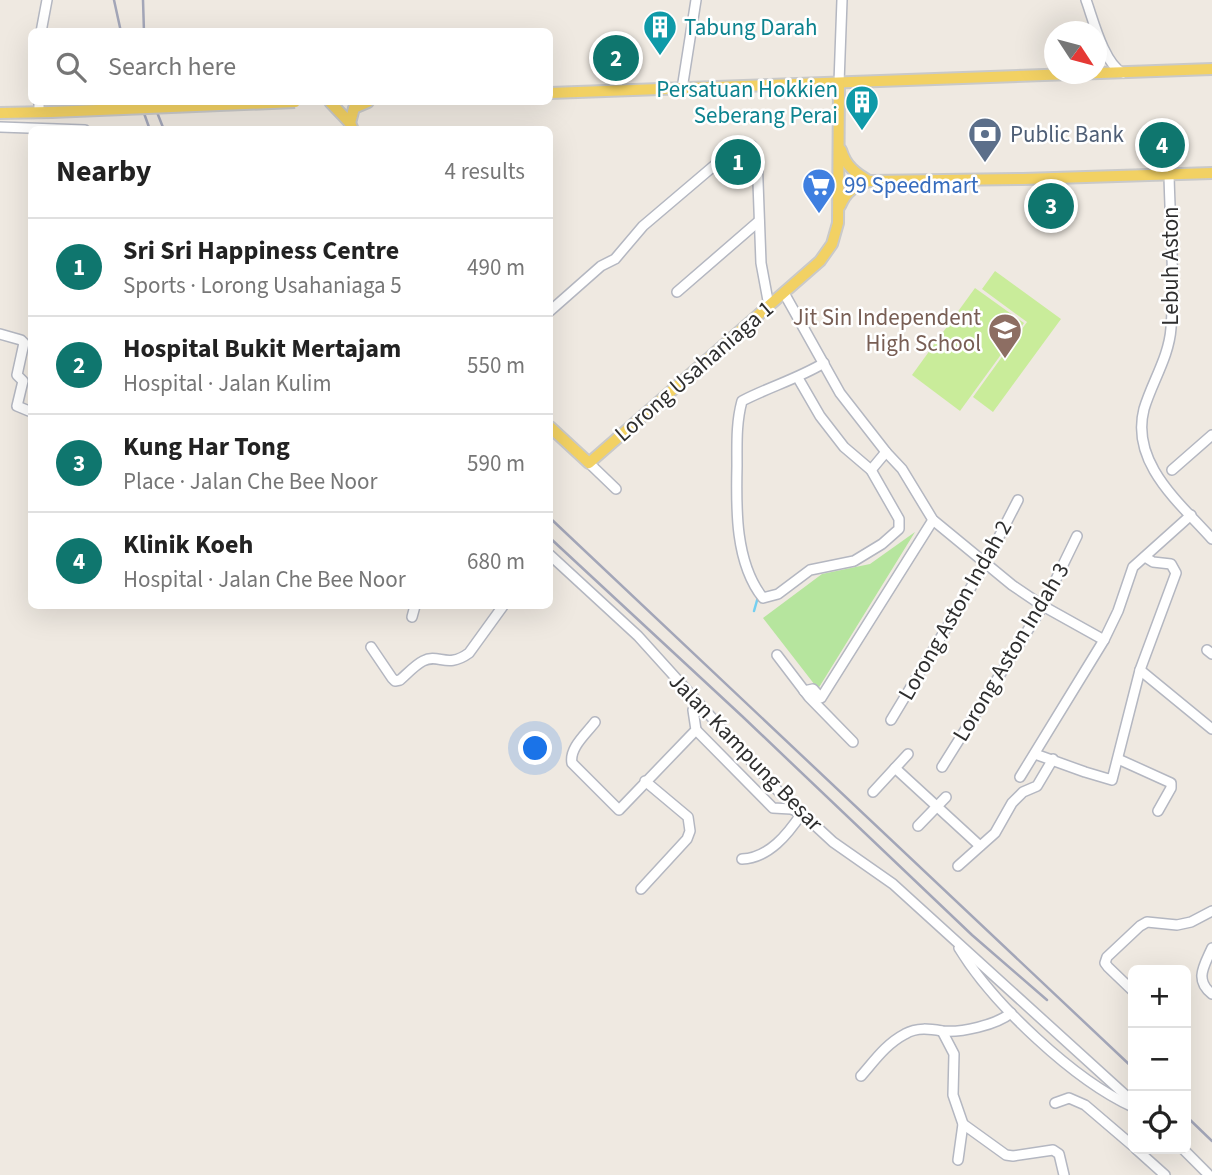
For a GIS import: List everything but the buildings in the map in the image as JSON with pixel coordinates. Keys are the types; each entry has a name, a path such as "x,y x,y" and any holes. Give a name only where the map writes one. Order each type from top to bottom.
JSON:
{"main road":[{"path":"1107,73 1212,69"},
{"path":"553,93 1044,75"},
{"name":"Lorong Usahaniaga 1","path":"589,463 827,254 836,234 838,212 839,83"},
{"path":"0,113 39,107 51,112 222,105"},
{"path":"333,105 352,126"},
{"path":"352,126 354,108 361,105"},
{"path":"838,141 848,165 869,180 1023,179 1212,173"},
{"path":"838,212 848,192 869,180"},
{"path":"553,430 589,463"}],"street":[{"path":"42,28 47,0"},
{"path":"682,89 696,0"},
{"path":"839,83 842,0"},
{"path":"1086,0 1093,21"},
{"path":"1107,53 1115,67 1123,73"},
{"path":"0,127 28,128"},
{"path":"553,308 601,266 615,259 643,226 716,164 742,146 752,146 757,155 761,263 769,306"},
{"name":"Lebuh Aston","path":"1169,174 1171,331 1161,369 1144,409 1141,435 1147,458 1162,484 1212,539"},
{"path":"677,292 759,221"},
{"path":"784,293 840,393 912,482 933,520 985,564 1043,606 1104,640"},
{"path":"0,334 24,343 17,375 23,382 17,406 28,411"},
{"path":"798,378 820,415 844,447 871,470 899,519 899,528 882,544 854,561 810,570 779,594 763,598 749,574 736,518 737,418 742,401 768,388 798,378 824,363"},
{"path":"1172,470 1212,435"},
{"path":"871,470 886,452"},
{"path":"589,463 616,489"},
{"name":"Lorong Aston Indah 2","path":"891,720 985,564 1018,500"},
{"path":"1020,777 1104,640 1118,611 1133,568 1191,515"},
{"path":"804,691 813,689 821,698 933,520"},
{"name":"Lorong Aston Indah 3","path":"942,767 1043,606 1077,536"},
{"path":"1035,754 1112,779 1140,670 1176,573 1171,564 1153,562 1145,557"},
{"name":"Jalan Kampung Besar","path":"553,558 638,636 779,792 833,842 893,884 1128,1100"},
{"path":"412,617 414,609"},
{"path":"371,647 392,678 395,681 400,680 422,661 437,659 447,662 461,659 469,653 501,609"},
{"path":"777,655 804,691 852,742"},
{"path":"1140,670 1212,729"},
{"path":"697,702 693,710 696,730 774,808 792,809 802,813 778,843 750,859 742,859"},
{"path":"595,722 573,749 570,757 572,763 619,810 696,730"},
{"path":"873,792 908,754"},
{"path":"958,866 1000,827 1012,803 1023,792 1037,786 1053,759"},
{"path":"1118,759 1171,783 1171,788 1158,811"},
{"path":"895,768 980,846"},
{"path":"641,889 687,839 690,831 688,817 645,782"},
{"path":"918,826 946,797"},
{"path":"1128,986 1105,963 1107,957 1140,926 1147,922 1177,925 1191,922 1212,911"},
{"name":"Jalan Kampung Besar","path":"952,938 972,970 1011,1013 1106,1093 1128,1103"},
{"path":"1212,948 1200,978 1202,985 1212,994"},
{"path":"861,1076 885,1048 907,1032 987,1026 1003,1020 1011,1013"},
{"path":"942,1031 954,1054 953,1095 963,1124 958,1160"},
{"path":"1055,1103 1069,1098 1085,1105 1128,1141"},
{"path":"963,1124 1006,1155 1053,1150 1059,1154 1064,1175"},
{"path":"1142,1154 1165,1175"},
{"path":"1188,1154 1209,1175"}],"green space":[{"path":"995,271 1061,319 993,412 973,397 1027,322 982,289"},
{"path":"975,288 1024,323 960,411 912,375"},
{"path":"915,532 818,689 763,618 822,574 870,564"}],"waterway":[{"path":"754,611 758,597"}],"railway":[{"path":"114,0 120,28"},
{"path":"143,0 144,28"},
{"path":"141,105 149,126"},
{"path":"154,105 162,126"},
{"path":"553,521 1128,1063"},
{"path":"553,541 972,935 1047,1000"},
{"path":"1191,1121 1212,1141"}],"place":[{"name":"Tabung Darah","path":"660,57"},
{"name":"Hospital Bukit Mertajam","path":"616,58"},
{"name":"Persatuan Hokkien Seberang Perai","path":"862,132"},
{"name":"Klinik Koeh","path":"1162,145"},
{"name":"Sri Sri Happiness Centre","path":"738,162"},
{"name":"Public Bank","path":"985,164"},
{"name":"Kung Har Tong","path":"1051,206"},
{"name":"99 Speedmart","path":"819,215"},
{"name":"Jit Sin Independent High School","path":"1005,360"}]}
